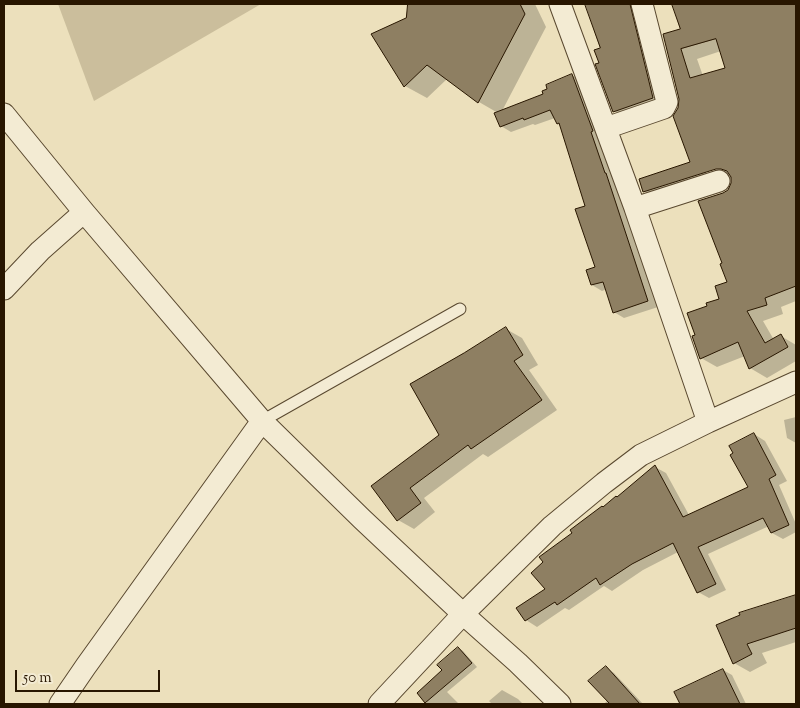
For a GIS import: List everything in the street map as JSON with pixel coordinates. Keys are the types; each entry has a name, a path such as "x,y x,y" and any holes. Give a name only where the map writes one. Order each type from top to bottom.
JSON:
{"street":[{"path":"560,4 635,208 708,422"},
{"path":"606,128 664,108 667,102 642,4"},
{"path":"4,114 84,212 262,421 362,519 560,704"},
{"path":"635,208 719,181"},
{"path":"4,289 40,251 84,212"},
{"path":"379,704 463,614 552,526 604,483 642,455 708,422 796,382"},
{"path":"60,704 262,421"}],"lane":[{"path":"262,421 460,309"}],"shaded area":[{"path":"58,4 261,4 94,101"}],"building":[{"path":"408,4 520,4 525,14 478,103 427,65 404,87 371,34 406,18"},
{"path":"585,4 630,4 653,98 613,112 595,64 599,63 594,50 600,48"},
{"path":"672,4 796,4 796,286 765,298 767,305 747,311 765,343 781,334 788,347 749,369 738,342 700,359 692,336 695,335 687,313 707,306 706,303 719,299 715,286 727,282 720,264 722,263 698,201 728,190 731,177 727,171 716,169 643,192 639,179 690,162 673,116 678,108 679,99 663,34 680,29","holes":["716,39 725,68 690,78 681,49"]},
{"path":"572,74 593,131 591,132 648,301 613,313 603,282 591,285 586,270 595,267 575,209 585,206 559,123 557,124 550,110 500,127 494,113 543,94 542,91 547,89 546,85"},
{"path":"506,327 523,355 514,361 542,400 471,449 468,445 410,488 421,503 397,521 371,486 439,435 410,384"},
{"path":"754,433 776,475 769,479 789,525 771,533 763,518 698,547 716,584 697,593 673,543 632,564 600,585 596,578 557,605 555,602 525,621 516,608 545,589 531,573 543,562 539,557 572,533 570,530 617,497 655,465 683,517 748,487 730,455 733,453 729,446"},
{"path":"796,595 796,628 747,644 752,654 733,664 716,625 740,615 739,613"},
{"path":"458,647 472,663 425,703 417,693 442,670 437,665"},
{"path":"606,666 640,704 610,704 588,681"},
{"path":"723,669 740,704 680,704 674,692"}]}
